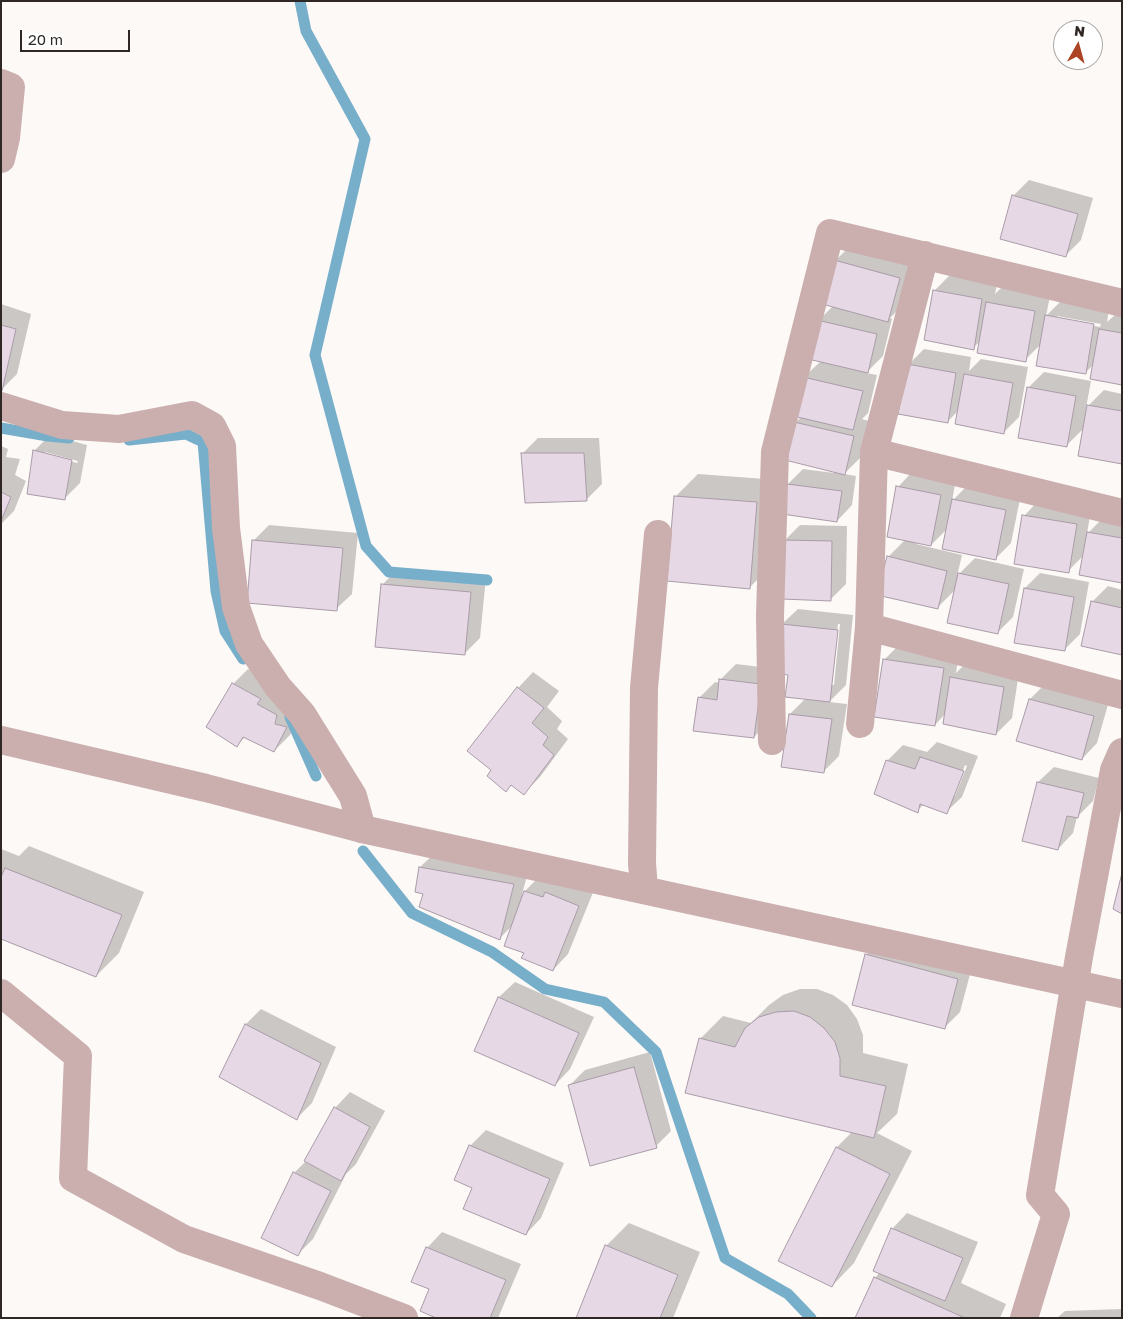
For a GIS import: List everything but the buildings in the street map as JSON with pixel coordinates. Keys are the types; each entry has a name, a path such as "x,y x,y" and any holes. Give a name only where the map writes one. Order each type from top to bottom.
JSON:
{"street":[{"path":"1,83 11,87 6,138 1,159"},
{"path":"772,741 770,616 775,452 830,233 1122,303"},
{"path":"860,724 869,627 874,452 925,256"},
{"path":"1,406 62,425 119,429 192,415 212,426 222,446 226,528 236,607 249,644 278,687 302,714 353,796 362,829"},
{"path":"874,452 1122,513"},
{"path":"644,889 642,863 644,688 658,534"},
{"path":"869,627 1122,695"},
{"path":"1,740 206,788 362,829 1122,994"},
{"path":"1024,1318 1056,1214 1040,1195 1074,983 1119,765"},
{"path":"1,994 78,1056 73,1178 184,1239 320,1286 404,1318"}],"waterway":[{"path":"300,1 306,31 365,139 315,355 366,546 389,572 487,580"},
{"path":"1,428 69,438"},
{"path":"129,440 186,434 203,442 216,591 225,631 243,659"},
{"path":"290,717 316,776"},
{"path":"363,851 412,913 492,952 545,989 604,1002 656,1052 725,1258 788,1294 811,1318"}]}
